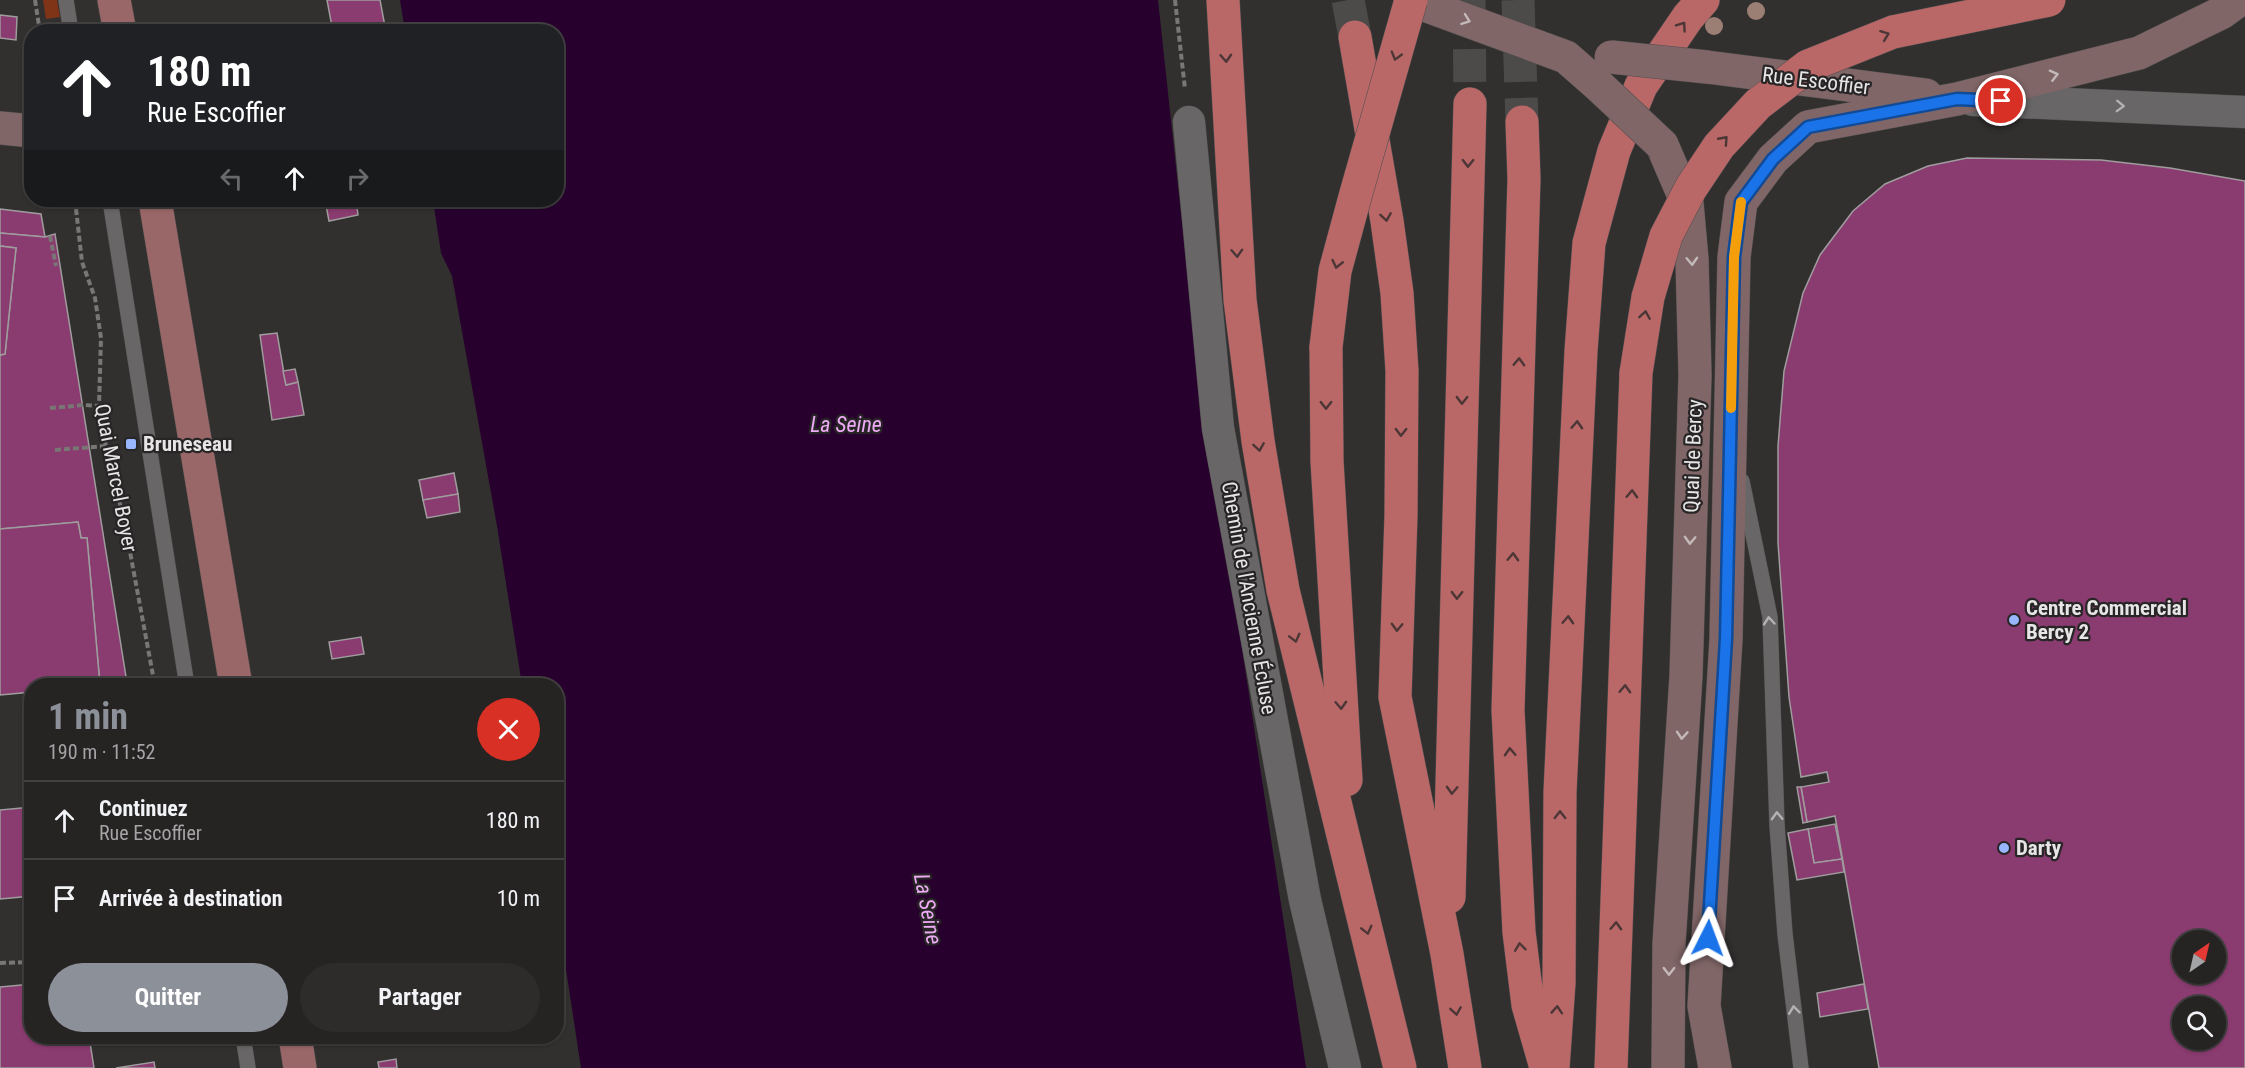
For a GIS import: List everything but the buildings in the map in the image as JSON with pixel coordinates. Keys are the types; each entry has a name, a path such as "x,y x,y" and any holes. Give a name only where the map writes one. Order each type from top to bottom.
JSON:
{"highway":[{"path":"1223,0 1240,300 1258,441 1283,590 1400,1068"},
{"path":"1353,873 1327,461 1326,347 1335,271 1411,0"},
{"path":"1553,1068 1559,983 1560,792 1581,351 1589,243 1614,151 1641,86 1688,17 1703,0"},
{"path":"1611,1068 1636,373 1648,297 1666,236 1691,188 1719,146 1758,104 1808,66 1893,32 2049,0"},
{"path":"1355,37 1397,293 1402,371 1401,515 1395,697 1448,954 1465,1068"},
{"path":"1448,954 1470,104"},
{"path":"1522,122 1524,179 1509,710 1519,932 1528,1005 1546,1068"}],"main road":[{"path":"114,0 118,24"},
{"name":"Quai de Bercy","path":"1411,0 1604,71 1662,145 1687,203 1692,259 1695,375 1686,676 1669,944 1668,1068"},
{"name":"Quai de Bercy","path":"1714,1068 1704,1006 1726,639 1734,257 1741,202 1773,159 1808,127 1957,99 2139,53 2221,13 2239,0"},
{"name":"Rue Escoffier","path":"1604,71 1707,67 1957,99"},
{"path":"0,129 24,130"},
{"path":"156,207 235,678"},
{"path":"296,1044 300,1068"}],"street":[{"name":"Rue Escoffier","path":"1957,99 2245,112"},
{"name":"Chemin de l'Ancienne Écluse","path":"1189,122 1218,428 1305,900 1345,1068"}],"lane":[{"path":"66,0 70,24"},
{"name":"Quai Marcel Boyer","path":"111,207 186,678"},
{"path":"1731,427 1770,617 1777,825 1785,934 1801,1068"},
{"path":"244,1044 248,1068"}],"path":[{"path":"35,0 39,24"},
{"path":"1175,0 1189,122"},
{"name":"Quai Marcel Boyer","path":"76,207 82,262 95,297 101,338 99,406 125,525 154,678"},
{"path":"50,236 56,266"},
{"path":"50,408 99,406"},
{"path":"55,450 106,446"},
{"path":"0,963 24,962"}],"shaded area":[{"path":"43,0 57,0 60,17 46,19"}],"water":[{"name":"La Seine","path":"400,0 1158,0 1181,214 1228,557 1306,1068 581,1068 564,956 564,678 521,678 497,526 452,276 441,253 434,207 564,207 564,24 404,24"}],"tunnel":[{"path":"1348,0 1355,37"},
{"path":"1469,0 1470,104"},
{"path":"1518,0 1522,122"}],"slow traffic":[{"path":"1731,408 1734,257 1741,202"}],"place":[{"name":"Bruneseau","path":"131,444"},
{"name":"Centre Commercial Bercy 2","path":"2014,620"},
{"name":"Darty","path":"2004,848"}],"route":[{"path":"1708,938 1726,639 1734,257 1741,202 1773,159 1808,127 1957,99 2001,101"}]}
